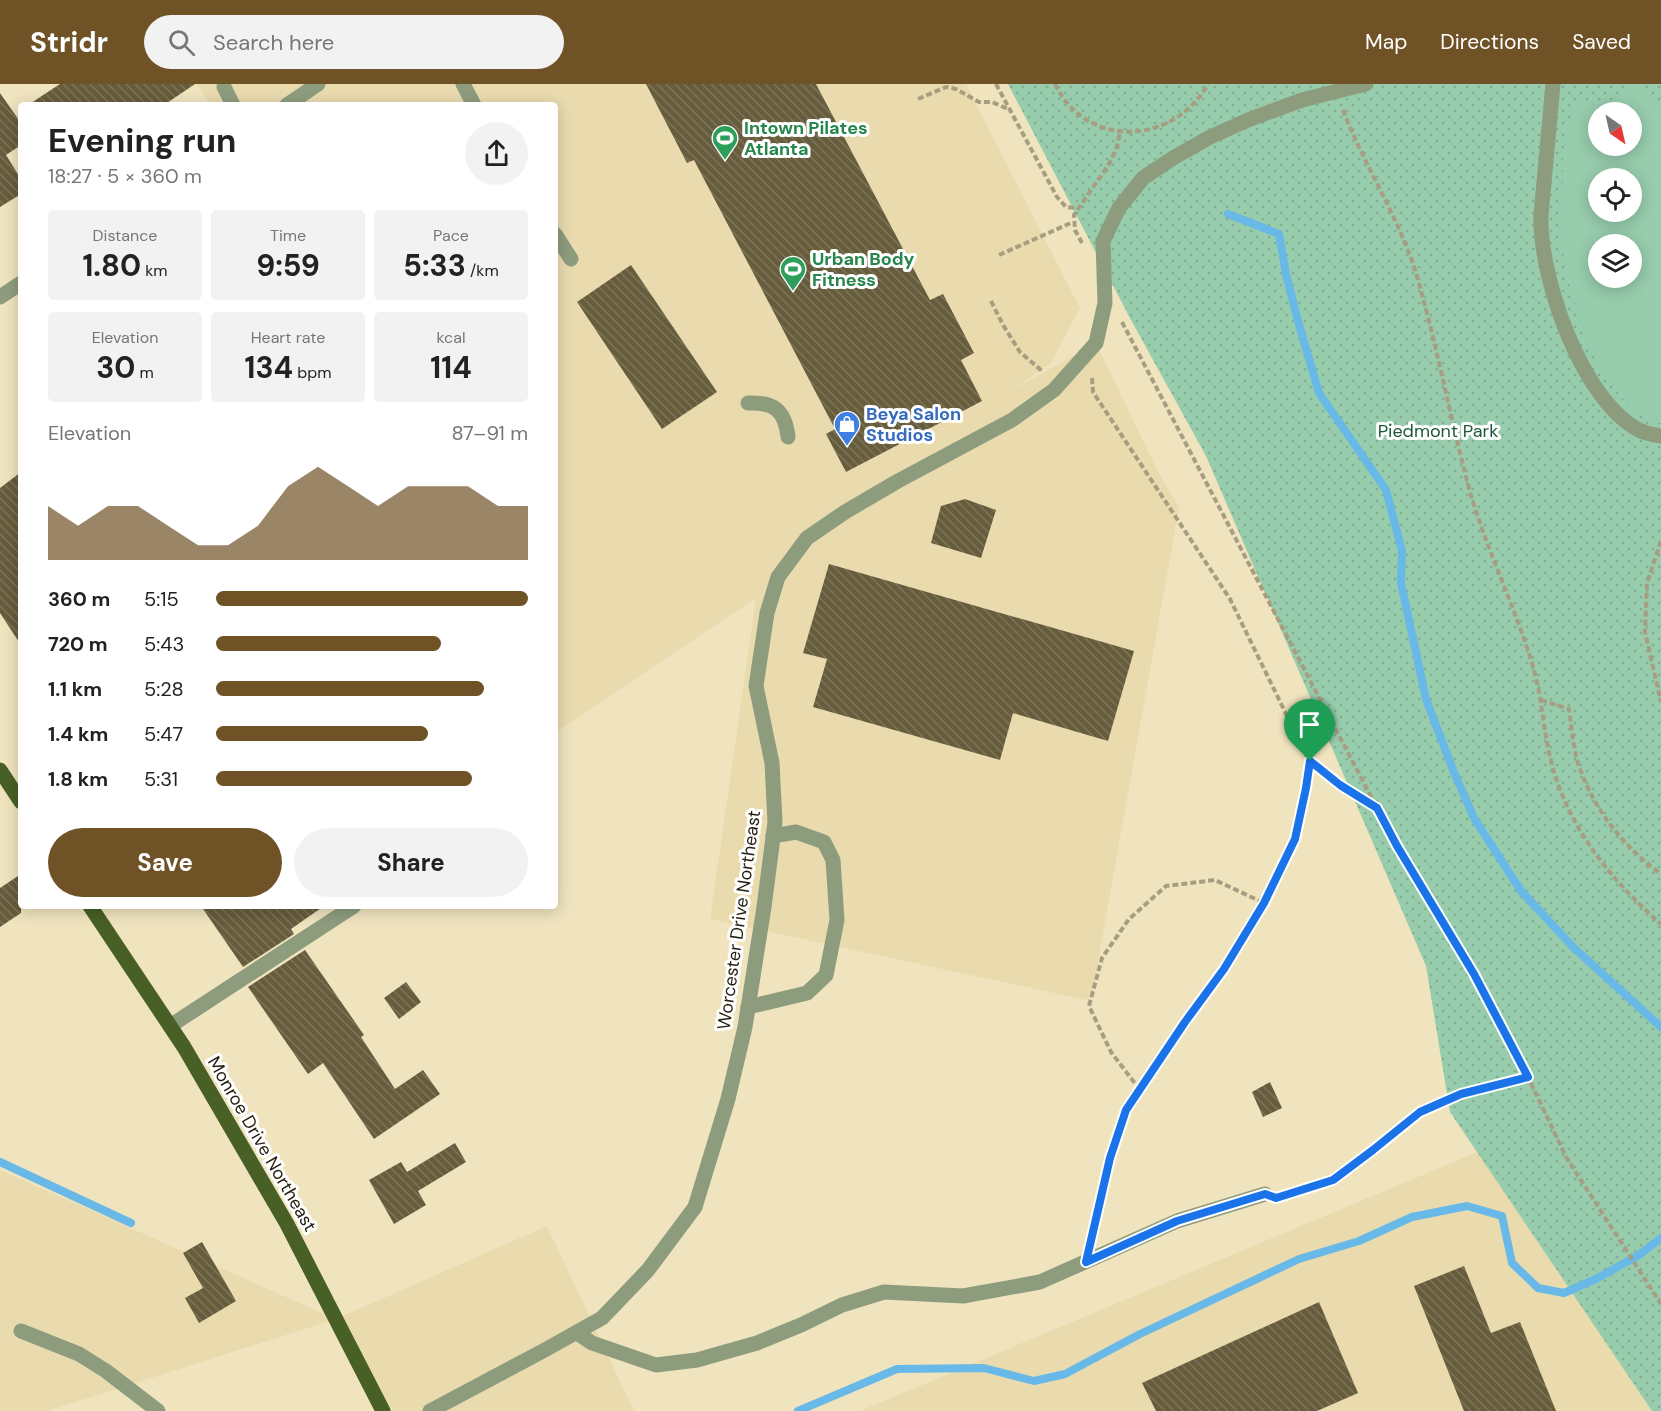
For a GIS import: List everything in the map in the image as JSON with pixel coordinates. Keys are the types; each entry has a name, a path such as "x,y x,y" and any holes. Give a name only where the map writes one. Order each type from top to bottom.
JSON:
{"main road":[{"path":"0,770 18,797"},
{"name":"Monroe Drive Northeast","path":"92,909 170,1026 287,1224 383,1411"}],"street":[{"path":"291,102 318,84"},
{"path":"463,84 472,102"},
{"name":"Worcester Drive Northeast","path":"430,1411 602,1318 648,1270 695,1207 728,1099 748,1007 764,907 775,822 772,763 756,686 768,613 778,577 807,538 845,512 898,481 1012,420 1054,390 1070,373 1096,343 1105,303 1103,241 1119,208 1143,177 1210,137 1248,120 1302,100 1366,84"},
{"path":"1553,84 1540,236 1549,281 1583,368 1604,399 1619,415 1639,430 1661,436"},
{"path":"224,87 232,102"},
{"path":"558,238 572,259"},
{"path":"0,297 18,285"},
{"path":"748,403 763,402 777,409 786,422 788,437"},
{"path":"748,1007 807,993 826,975 837,920 833,860 824,842 796,832 773,836"},
{"path":"170,1026 349,909"},
{"path":"577,1333 592,1343 656,1365 697,1360 757,1343 842,1305 884,1292 963,1296 1040,1282 1177,1221 1265,1194"},
{"path":"21,1331 79,1354 106,1371 158,1411"}],"path":[{"path":"996,84 1057,197 1066,207 1077,208"},
{"path":"1055,84 1070,106 1084,119 1120,133 1146,130 1173,120 1187,112 1203,94 1208,84"},
{"path":"918,99 946,87 956,89 968,98 979,102 992,102 1009,109"},
{"path":"1340,103 1387,203 1418,277 1471,493 1532,664 1551,759 1559,787 1570,815 1605,867 1661,924"},
{"path":"1080,239 1073,222 1077,208 1109,164 1116,150 1120,133"},
{"path":"999,255 1073,222"},
{"path":"991,301 1002,325 1020,352 1043,372 1070,373"},
{"path":"1125,327 1397,846 1474,974 1528,1077 1566,1157 1661,1304"},
{"path":"1084,357 1092,376 1094,392 1230,599 1310,761 1340,785 1377,808"},
{"path":"1661,541 1647,583 1645,632 1661,702"},
{"path":"1541,700 1569,709 1580,768 1603,816 1620,837 1661,874"},
{"path":"1086,1262 1110,1158 1126,1110 1224,969 1264,903 1295,839 1310,761"},
{"path":"1140,1090 1111,1052 1089,1006 1102,958 1129,919 1166,886 1215,880 1264,903"},
{"path":"1265,1194 1276,1198 1333,1180 1420,1112 1461,1094 1528,1077"}],"shaded area":[{"path":"197,84 966,84 1080,308 1051,363 1014,389 1096,343 1157,470 1179,508 1091,1001 710,919 756,598 558,731 558,102 209,102"},
{"path":"1527,1131 1661,1411 860,1411"},
{"path":"0,1170 336,1319 48,1411 0,1411"},
{"path":"547,1226 634,1411 383,1411 336,1319"}],"green space":[{"name":"Piedmont Park","path":"1008,84 1661,84 1661,1411 1652,1411 1450,1112 1426,966 1206,456 1131,320"},
{"path":"1630,84 1644,84 1661,110 1661,423 1654,423 1635,413 1602,374 1588,345 1571,292 1562,249 1563,150 1571,118 1580,98 1588,102 1588,156 1642,156 1642,102 1616,102"}],"building":[{"path":"60,84 195,84 168,102 33,102"},
{"path":"646,84 816,84 930,300 943,294 974,353 961,360 982,401 846,472 826,434 835,429 694,160 687,163"},
{"path":"0,93 18,119 18,147 6,155 18,174 18,196 0,207"},
{"path":"631,265 717,392 662,429 577,302"},
{"path":"18,474 18,640 0,613 0,488"},
{"path":"965,499 996,510 981,558 931,543 941,506"},
{"path":"829,564 1134,651 1108,741 1013,713 1000,760 813,707 827,659 803,653"},
{"path":"18,876 18,909 21,909 21,913 0,927 0,888"},
{"path":"203,909 320,909 291,929 294,934 243,967"},
{"path":"305,950 364,1035 361,1037 395,1089 423,1070 440,1094 374,1139 323,1063 308,1074 248,987"},
{"path":"406,982 421,1002 399,1019 384,998"},
{"path":"1270,1082 1282,1108 1263,1117 1252,1092"},
{"path":"455,1143 466,1162 418,1191 426,1205 394,1224 369,1180 401,1162 407,1172"},
{"path":"202,1242 236,1301 199,1323 185,1298 203,1288 183,1253"},
{"path":"1464,1266 1491,1333 1520,1322 1556,1411 1464,1411 1414,1286"},
{"path":"1319,1302 1358,1393 1317,1411 1156,1411 1142,1383"}],"waterway":[{"path":"1228,214 1279,234 1286,274 1319,393 1386,490 1402,551 1401,583 1426,699 1474,818 1521,891 1574,948 1661,1027"},
{"path":"0,1162 131,1223"},
{"path":"798,1411 897,1369 984,1368 1034,1381 1065,1374 1140,1334 1299,1259 1359,1241 1412,1217 1467,1206 1502,1216 1512,1263 1538,1288 1564,1293 1596,1279 1639,1255 1661,1238"}],"place":[{"name":"Intown Pilates Atlanta","path":"725,161"},
{"name":"Urban Body Fitness","path":"793,292"},
{"name":"Beya Salon Studios","path":"847,447"}],"route":[{"path":"1310,761 1340,785 1377,808 1397,846 1474,974 1528,1077 1461,1094 1420,1112 1333,1180 1276,1198 1265,1194 1177,1221 1086,1262 1110,1158 1126,1110 1224,969 1264,903 1295,839 1310,761"}]}
